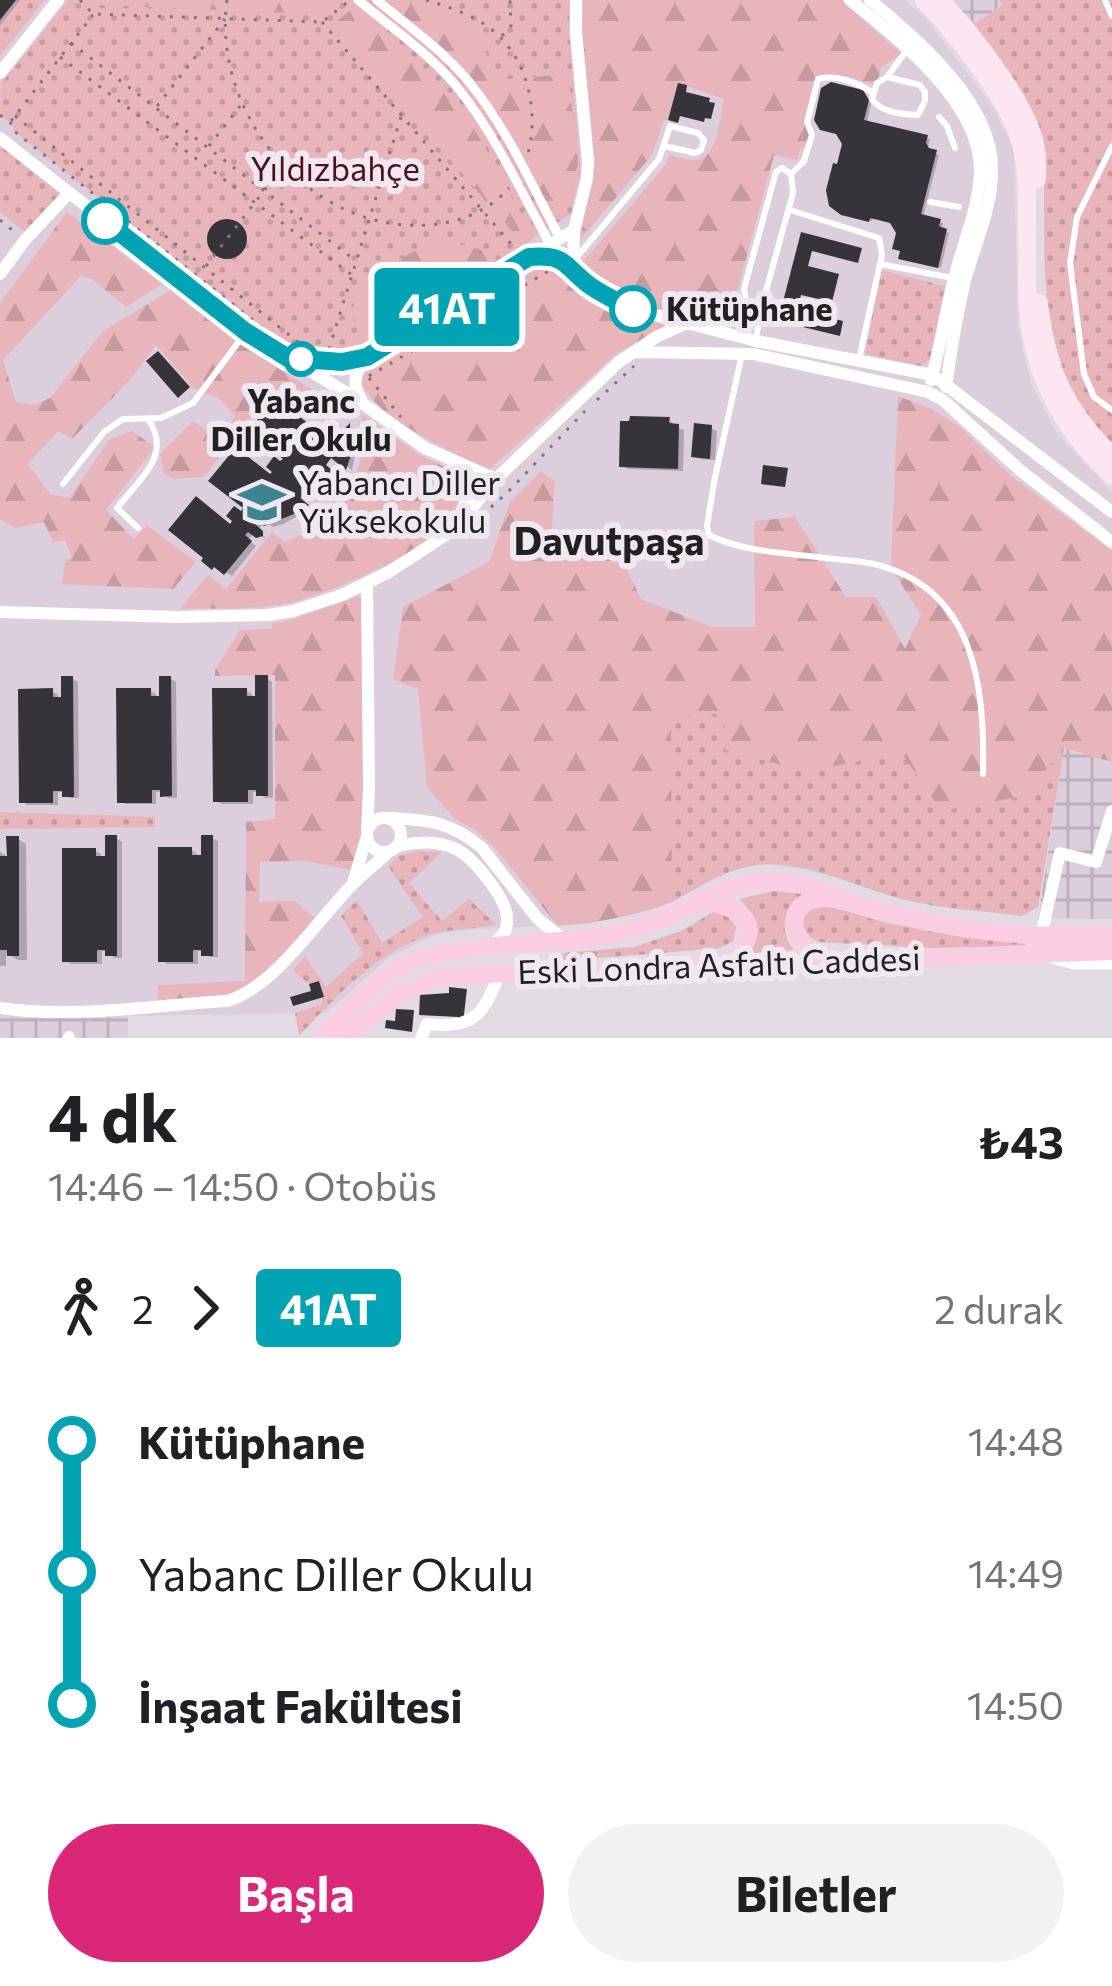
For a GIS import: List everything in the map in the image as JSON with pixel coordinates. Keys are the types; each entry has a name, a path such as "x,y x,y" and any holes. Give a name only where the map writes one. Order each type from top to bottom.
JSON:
{"main road":[{"path":"924,0 972,57 1020,138 1026,168 1029,321 1034,351 1074,436 1112,475"},
{"path":"940,0 974,36 1016,101 1036,146 1039,307 1050,364 1063,396 1091,436 1112,456"},
{"name":"Eski Londra Asfaltı Caddesi","path":"321,1038 362,995 390,972 415,960 646,926 745,884 781,881 801,885 948,925 1041,936 1112,934"},
{"path":"846,960 808,951 796,935 795,923 799,908 813,898 850,902"},
{"path":"698,902 733,908 748,926 744,946 724,964"},
{"name":"Eski Londra Asfaltı Caddesi","path":"344,1038 401,993 434,979 1112,951"},
{"path":"308,1038 362,995"},
{"path":"358,1038 376,1013"}],"street":[{"path":"0,73 58,0"},
{"path":"351,0 425,56 459,89 555,241"},
{"path":"377,0 469,81 522,168 555,241"},
{"path":"573,261 574,230 588,162 576,0"},
{"path":"850,0 938,79 953,98 979,154 978,193 928,392"},
{"path":"870,0 947,71 987,138 990,194 959,280 943,400"},
{"path":"4,134 69,193 246,332 289,353 425,448 496,479"},
{"path":"0,274 69,193"},
{"path":"353,401 358,368 367,357 528,250 574,230"},
{"path":"528,250 568,264 608,298 633,309 687,323 750,349 928,392 1112,542"},
{"path":"0,612 268,615 318,604 367,584 455,529 496,479 632,352 687,323"},
{"path":"632,352 750,349 933,375 1112,512"},
{"path":"289,353 342,362 367,357"},
{"path":"455,529 467,500 466,468"},
{"path":"353,884 366,834 369,788 367,584"},
{"path":"0,1008 123,1009 239,997 303,942 353,884 393,849 401,830 387,818 369,788"},
{"path":"1041,936 1060,853 1096,862 1112,811"},
{"path":"366,834 373,821 387,818 432,820 454,827 482,848 537,918 564,940"},
{"path":"366,834 376,850 441,843 463,851 505,906 508,924 493,945"},
{"path":"1050,955 1074,962 1112,962"},
{"path":"421,1038 428,1024 459,1032 485,1009 500,973"}],"lane":[{"path":"1105,0 1112,16"},
{"path":"873,93 907,50"},
{"path":"791,174 804,161 812,135 807,122 818,80 828,76 860,84 873,93 877,106 918,115 925,92 920,86 887,77"},
{"path":"939,117 955,148"},
{"path":"573,261 659,159 670,126 698,133 704,140 701,150 694,153 664,146"},
{"path":"1112,146 1077,217 1070,262 1084,374 1094,397 1112,410"},
{"path":"761,309 746,300 744,289 776,172 782,168 791,174"},
{"path":"791,174 790,210 714,482 709,535 721,542 765,550 876,565 930,588 960,624 974,671 984,728 983,774"},
{"path":"930,202 959,208"},
{"path":"790,210 879,238 882,255 858,362"},
{"path":"555,241 585,282"},
{"path":"880,264 959,280"},
{"path":"63,484 104,432 123,419 173,415 194,403 246,332"},
{"path":"137,528 117,508 157,455 158,433 148,419"}],"path":[{"path":"80,0 93,14 322,22 351,0"},
{"path":"227,0 230,63 242,102 283,166 323,198 369,219 436,225 482,210 515,181"},
{"path":"426,0 471,17 500,37 520,68 532,101 533,135 522,168"},
{"path":"500,37 511,26 510,0"},
{"path":"4,134 93,14"},
{"path":"156,108 225,19"},
{"path":"322,22 517,251 528,250"},
{"path":"71,43 356,261"},
{"path":"60,57 352,275"},
{"path":"208,147 242,102"},
{"path":"15,116 310,351 289,353"},
{"path":"328,352 401,116"},
{"path":"0,118 4,134"},
{"path":"0,118 10,134 156,253"},
{"path":"4,134 13,125 14,131 270,334"},
{"path":"205,268 283,166"},
{"path":"0,220 25,240"},
{"path":"409,427 368,377 556,267"}],"shaded area":[{"path":"0,0 905,0 925,17 990,103 1014,149 1018,327 1031,384 1057,433 1112,492 1112,762 1065,748 1038,907 1022,916 901,899 838,878 764,864 715,878 651,910 587,924 435,935 388,958 326,1013 0,1018"},
{"path":"951,0 1000,0 1002,5 974,24"},
{"path":"1064,748 1112,762 1112,919 1038,918"},
{"path":"128,1016 128,1038 0,1038 0,1018"}],"green space":[{"path":"19,0 45,0 0,56 0,24"},
{"name":"Yıldızbahçe","path":"68,0 570,0 581,170 571,214 363,350 344,354 291,349 14,131 0,115 1,79"},
{"path":"93,0 337,0 319,14 100,5"},
{"path":"385,0 440,0 479,41 500,80 568,74 578,163 567,210 555,218 498,113 465,70"},
{"path":"583,0 841,0 901,54 881,68 877,85 830,74 814,83 805,121 810,136 807,148 801,147 797,160 774,155 728,326 627,299 593,278 582,263 669,155 705,157 717,134 724,99 678,83 652,155 580,240 595,162"},
{"path":"1000,0 1112,0 1112,445 1071,390 1051,331 1043,144 1024,97 974,24 1001,6"},
{"path":"352,9 407,53 453,99 531,234 522,242 332,25"},
{"path":"0,142 64,192 26,233 0,212"},
{"path":"67,212 162,284 126,307 92,279 81,276 3,360 16,402 34,405 50,398 103,331 171,290 246,348 316,392 308,417 271,392 204,477 174,479 164,474 160,454 193,421 221,440 235,416 219,398 194,389 156,345 130,380 72,439 58,431 28,464 50,494 69,498 109,440 132,431 155,447 106,510 134,539 147,525 196,562 173,589 62,584 65,560 72,558 65,540 53,542 44,522 15,528 0,519 0,303"},
{"path":"437,239 495,253 496,264 363,346 351,310 370,275"},
{"path":"531,264 558,269 612,308 668,326 616,354 489,470 416,433 368,394 362,381 370,364"},
{"path":"881,270 945,286 930,359 921,366 865,354"},
{"path":"898,396 960,427 1010,475 1112,551 1112,762 1064,748 1024,796 941,811 901,752 808,772 725,750 724,713 671,718 672,902 616,918 558,926 494,847 455,819 427,787 418,689 393,680 403,607 489,562 510,502 541,471 555,482 551,541 613,541 641,599 712,627 755,627 754,521 795,517 846,597 876,597 905,649 921,615 891,568"},
{"path":"362,414 420,455 459,474 459,498 451,520 399,558 301,600 258,607 180,609 208,575 226,589 272,532 285,542 337,508 356,476"},
{"path":"360,596 365,599 364,839 351,870 307,861 260,862 259,902 295,901 317,920 259,979 233,994 158,1003 158,985 245,981 246,822 275,819 275,675 215,676 215,670 240,630 272,629 272,623"},
{"path":"724,713 808,772 901,752 1024,796 1064,748 1038,907 1022,916 932,905 780,865 730,872 672,902 670,718"},
{"path":"0,812 155,817 155,827 0,829"},
{"path":"442,852 409,883 442,921 469,899 496,924 432,934 393,952 343,990 299,1036 295,1013 322,1004 323,996 319,982 309,984 293,971 305,956 326,987 363,953 341,916 357,900 382,943 423,917 388,866 398,856"},
{"path":"774,891 804,894 786,920 786,935 794,950 748,953 756,924 739,899"},
{"path":"813,906 914,928 1024,940 1025,946 930,948 819,942 805,935 803,918"},
{"path":"713,912 728,916 736,927 733,941 720,948 563,961 562,953 634,947 681,931"}],"building":[{"path":"0,0 16,0 0,20"},
{"path":"831,82 863,90 869,100 864,120 928,135 929,148 937,150 921,214 941,219 939,226 947,229 938,268 898,259 900,251 892,249 896,233 890,223 841,215 829,206 826,190 842,144 836,134 820,130 814,120 821,88"},
{"path":"678,83 687,85 686,92 715,103 711,119 704,122 680,116 678,123 668,120"},
{"path":"227,219 241,225 247,239 241,253 227,259 213,253 207,239 213,225"},
{"path":"801,232 862,248 858,263 812,251 808,266 839,274 832,302 801,295 797,310 843,321 840,336 778,321"},
{"path":"158,351 190,387 178,398 146,361"},
{"path":"276,397 313,431 320,423 332,433 325,441 330,444 350,423 350,458 346,470 331,458 326,465 342,478 330,497 312,482 310,494 300,498 309,505 264,526 258,521 255,524 263,536 245,535 252,541 224,575 212,570 168,530 196,496 230,524 226,516 234,506 241,511 208,481 236,447 270,474 266,467 274,456 283,459 248,431"},
{"path":"630,416 670,417 669,423 679,424 678,469 619,467 620,421 629,421"},
{"path":"694,423 712,425 710,459 691,457"},
{"path":"763,465 788,468 785,487 761,484"},
{"path":"255,675 268,675 268,796 248,790 248,802 213,802 212,688 247,688 247,696 255,696"},
{"path":"61,676 73,676 74,797 53,791 53,803 19,803 18,689 53,688 53,697 61,697"},
{"path":"159,676 171,676 172,796 160,797 160,790 152,790 152,803 117,803 116,688 151,688 151,696 159,696"},
{"path":"105,835 117,835 117,956 97,950 97,962 62,962 62,848 96,848 96,856 105,856"},
{"path":"201,835 213,835 213,956 193,950 193,962 158,962 158,847 192,847 192,855 201,855"},
{"path":"6,836 19,836 19,956 7,956 7,950 0,950 0,856 7,856"},
{"path":"319,981 324,997 293,1006 290,997 311,991 309,984"},
{"path":"449,987 467,989 463,1023 458,1017 419,1015 420,995 449,993"},
{"path":"396,1009 414,1010 412,1032 385,1028 386,1020 395,1021"}],"bus line":[{"name":"41AT","path":"105,221 246,332 288,358 356,362 529,257 550,255 568,264 608,298 633,309"}],"place":[{"name":"Kütüphane","path":"633,309"},
{"name":"Yabanc Diller Okulu","path":"301,359"},
{"name":"Yabancı Diller Yüksekokulu","path":"262,502"}],"district":[{"name":"Davutpaşa","path":"609,541"}]}
